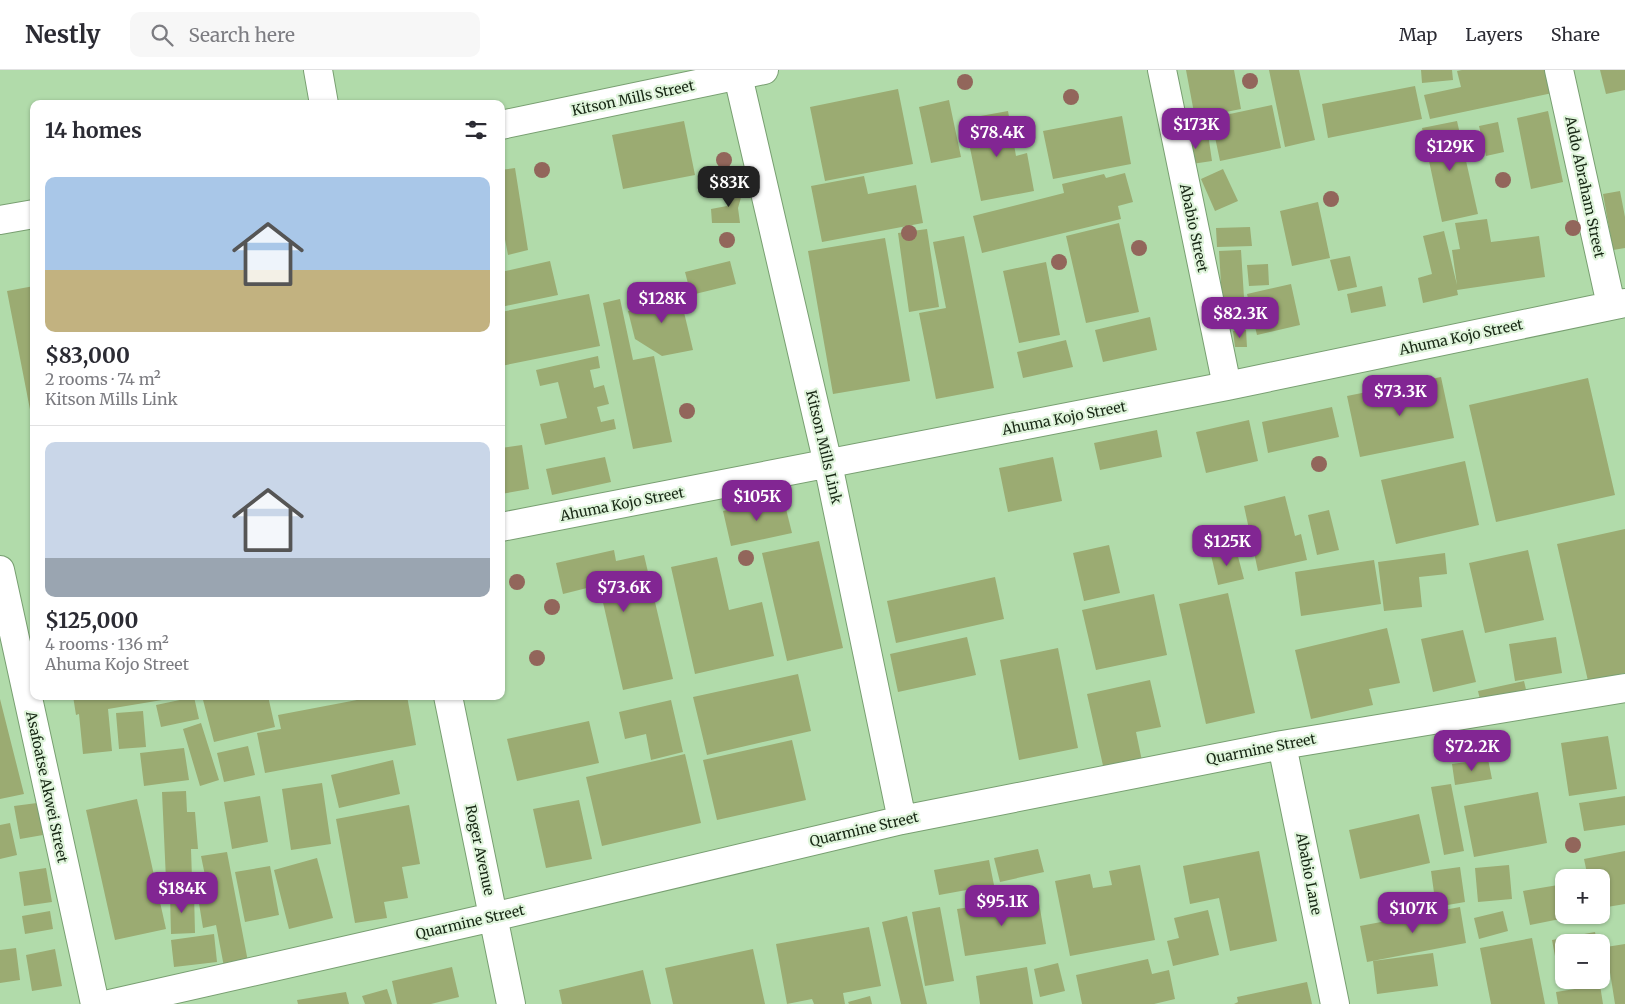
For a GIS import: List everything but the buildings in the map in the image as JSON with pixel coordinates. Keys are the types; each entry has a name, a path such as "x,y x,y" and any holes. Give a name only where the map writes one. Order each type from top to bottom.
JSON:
{"street":[{"path":"318,70 323,100"},
{"name":"Kitson Mills Street","path":"505,124 764,70"},
{"name":"Ababio Street","path":"1162,70 1227,386"},
{"name":"Addo Abraham Street","path":"1559,70 1621,309"},
{"name":"Kitson Mills Link","path":"738,76 828,464 902,820"},
{"path":"0,220 30,215"},
{"name":"Ahuma Kojo Street","path":"505,526 1621,309"},
{"name":"Asafoatse Akwei Street","path":"0,570 15,624 30,695"},
{"name":"Quarmine Street","path":"110,1004 494,917 902,820 1282,744 1625,688"},
{"name":"Asafoatse Akwei Street","path":"31,700 95,1004"},
{"name":"Roger Avenue","path":"449,700 511,1004"},
{"name":"Ababio Lane","path":"1282,744 1335,1004"}]}
